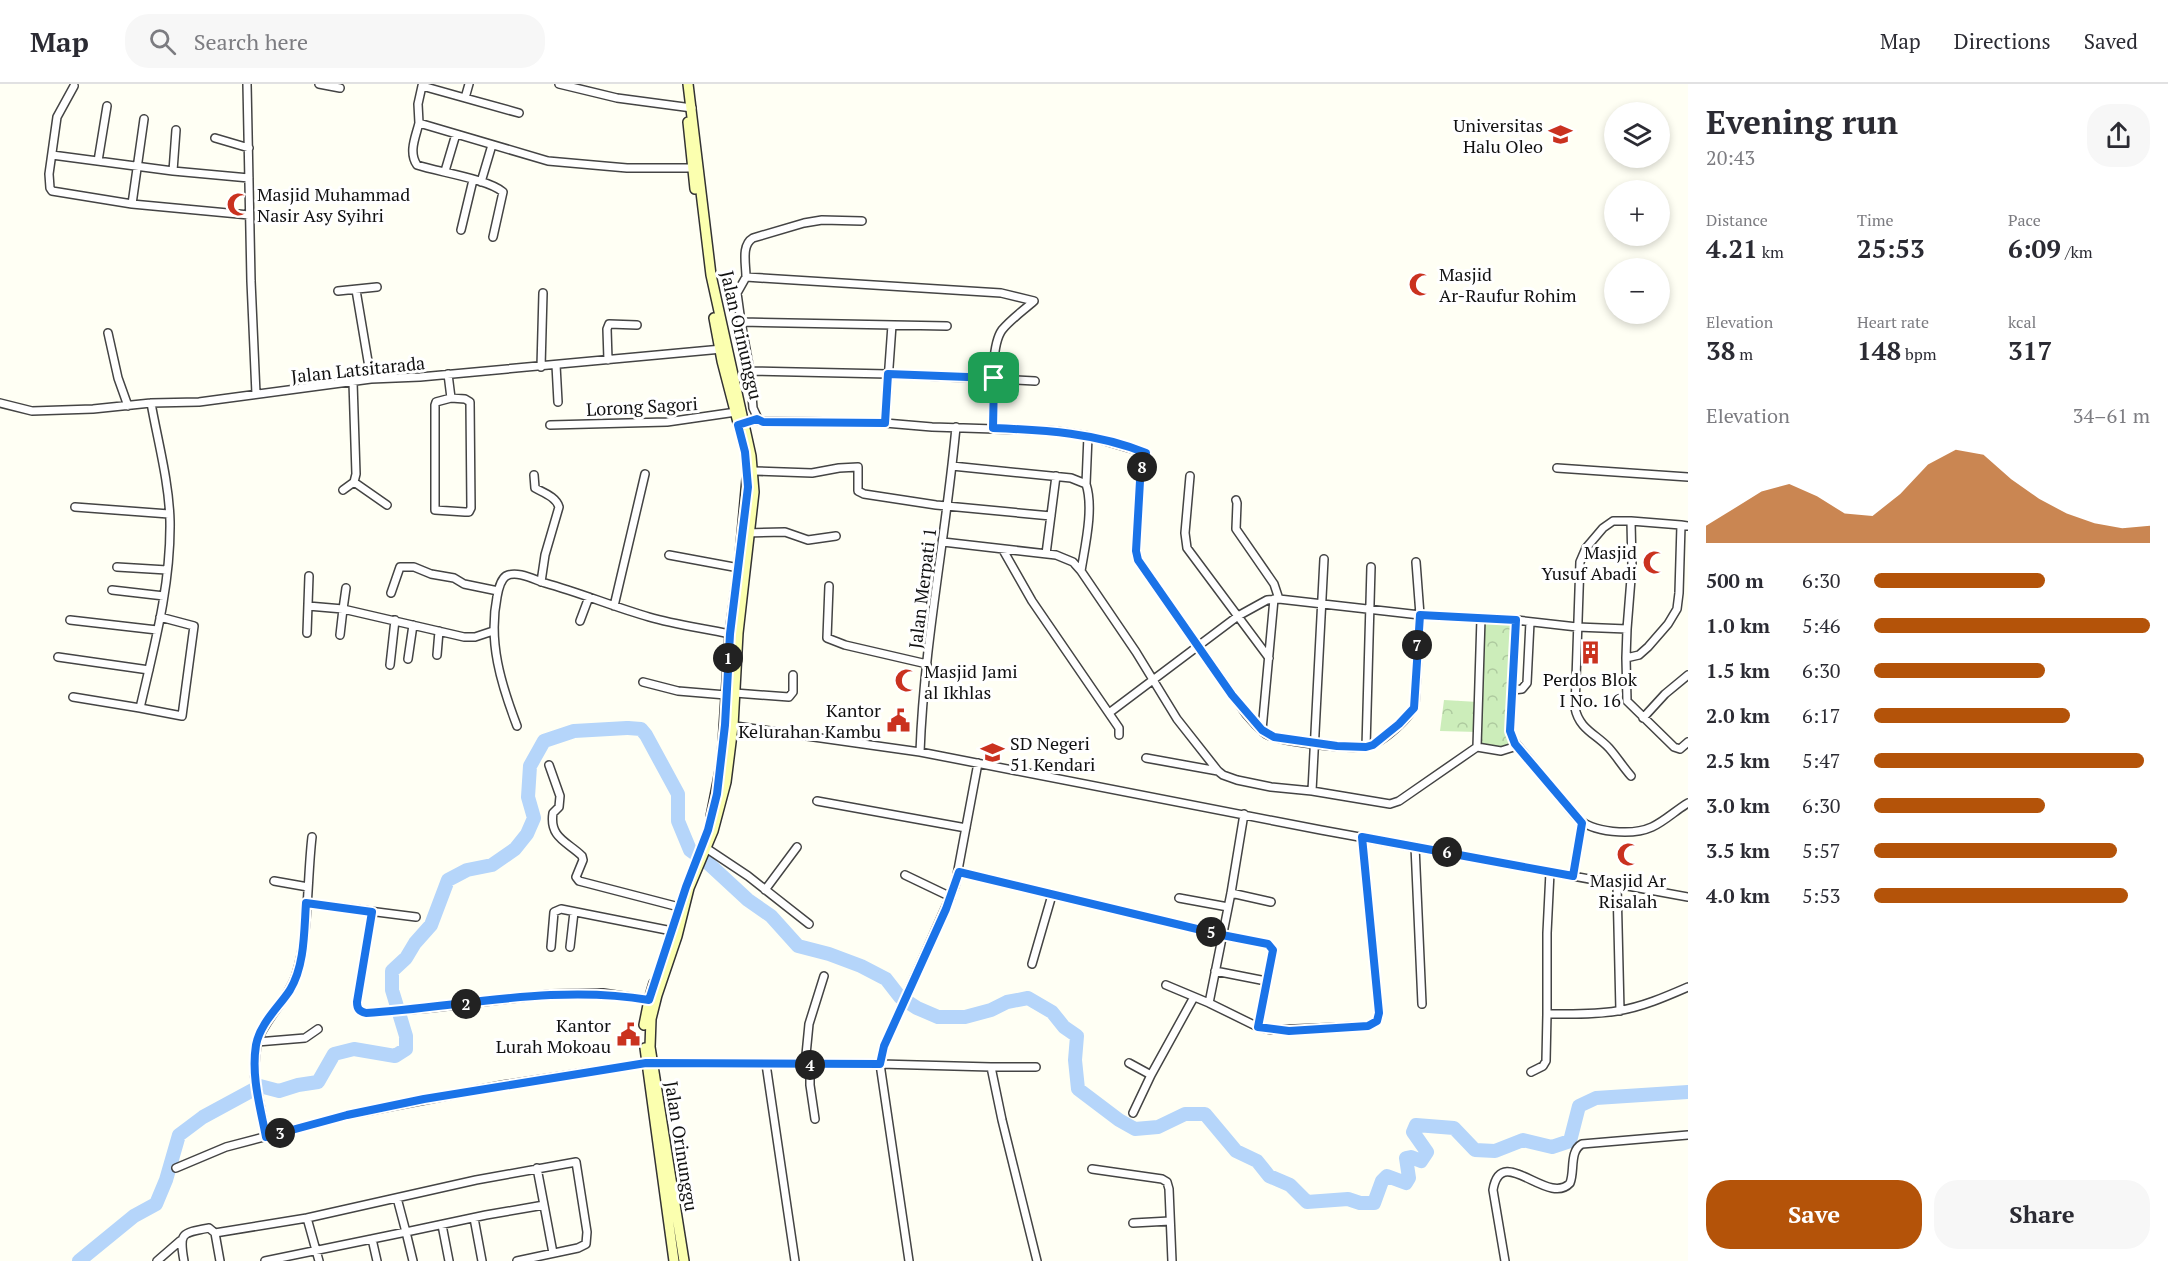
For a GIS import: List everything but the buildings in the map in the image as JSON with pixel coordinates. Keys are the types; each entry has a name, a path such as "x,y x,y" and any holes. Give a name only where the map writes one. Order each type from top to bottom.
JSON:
{"street":[{"path":"247,84 249,216 256,394"},
{"path":"320,84 340,88"},
{"path":"465,98 469,84"},
{"path":"559,84 617,98 689,108"},
{"name":"Jalan Orinunggu","path":"682,84 689,108 704,240"},
{"name":"Jalan Orinunggu","path":"688,84 692,168 735,412 741,424 747,471 746,533 730,634 731,694"},
{"path":"493,237 503,192 481,182 423,167 414,161 413,150 419,123 418,104 423,85 519,113"},
{"path":"74,86 57,117 49,183 52,190 132,204 249,216"},
{"path":"98,161 107,106"},
{"path":"132,204 144,119"},
{"path":"419,123 558,163 627,168 692,168"},
{"path":"172,171 176,130"},
{"path":"445,171 456,135"},
{"path":"215,138 249,148"},
{"path":"481,182 492,145"},
{"path":"52,154 172,171 249,178"},
{"path":"461,230 472,180"},
{"path":"862,221 822,220 804,223 753,238 745,247 746,277 737,293 750,371 753,408 757,419 763,422 885,423 1055,431 1088,436 1146,453 1140,481 1138,560 1246,714 1262,730 1279,738 1315,744 1366,747 1388,734 1410,714 1414,708 1420,615 1416,562"},
{"path":"746,277 987,292 1034,301 1007,325 998,338 993,428"},
{"path":"338,291 377,287"},
{"path":"356,290 371,379"},
{"path":"541,367 543,293"},
{"path":"741,322 947,326"},
{"path":"608,360 607,329 609,324 637,325"},
{"path":"885,423 892,325"},
{"path":"108,333 118,378 128,406"},
{"name":"Jalan Orinunggu","path":"684,1261 644,1033 649,1000 679,907 703,851 717,794 729,725 753,471 723,349"},
{"name":"Jalan Latsitarada","path":"0,403 32,411 199,402 371,379 541,367 723,349"},
{"path":"556,365 558,402"},
{"path":"750,371 888,374 1035,381"},
{"path":"448,374 451,398"},
{"path":"343,490 354,482 356,463 354,382"},
{"path":"451,398 465,399 470,402 471,505 469,512 435,510 435,405 436,402 451,398"},
{"path":"140,708 158,630 167,570 169,514 152,403"},
{"name":"Lorong Sagori","path":"550,425 667,422 735,412"},
{"path":"741,424 757,419"},
{"name":"Jalan Merpati 1","path":"920,752 933,600 948,506 956,427"},
{"path":"1081,571 1088,517 1086,484 1088,436"},
{"path":"952,466 1071,478 1086,484"},
{"path":"753,471 812,473 858,467 857,487 860,492 898,500 1051,516"},
{"path":"1557,468 1688,477"},
{"path":"614,606 645,474"},
{"path":"534,475 535,488 554,498 559,507 545,555 541,582"},
{"path":"1046,554 1056,476"},
{"path":"1190,476 1185,543 1269,658"},
{"path":"354,482 387,505"},
{"path":"1236,500 1238,503 1236,529 1274,584 1276,599 1262,730"},
{"path":"75,507 169,514"},
{"path":"1626,658 1638,655 1648,646 1668,624 1677,609 1685,526 1613,521 1606,525 1586,548 1582,557 1575,708 1584,728 1609,748 1630,776"},
{"path":"1631,521 1632,566 1627,629 1626,699 1674,747 1680,749 1688,742"},
{"path":"746,533 785,532 808,540 836,537"},
{"path":"943,542 1046,554 1073,562 1154,681 1177,719 1223,776 1271,787 1312,791 1390,804 1399,801 1477,747 1501,751 1517,746"},
{"path":"1003,550 1032,601 1119,728 1119,735"},
{"path":"669,555 739,568"},
{"path":"1312,791 1324,559"},
{"path":"117,567 167,570"},
{"path":"391,593 400,567 414,567 431,574 454,578 464,584 498,591"},
{"path":"1366,747 1371,567"},
{"path":"517,726 502,681 495,653 493,631 498,591 503,578 507,575 518,575 651,618 730,634"},
{"path":"307,633 309,576"},
{"path":"829,586 827,638 845,645 927,663"},
{"path":"340,635 346,588"},
{"path":"112,590 164,596"},
{"path":"580,621 589,597"},
{"path":"1109,713 1238,616 1260,603 1276,599 1420,615 1627,629"},
{"path":"308,606 343,609 470,638 493,631"},
{"path":"73,697 182,716 194,626 160,617"},
{"path":"1477,747 1481,618"},
{"path":"70,620 158,630"},
{"path":"390,665 395,620"},
{"path":"1516,620 1510,731 1517,746 1582,823 1607,830 1637,831 1653,826 1688,803"},
{"path":"1513,690 1522,689 1527,683 1530,622"},
{"path":"408,659 413,625"},
{"path":"437,655 440,631"},
{"path":"58,657 149,670"},
{"path":"644,682 671,690 789,697 793,693 793,675"},
{"path":"1643,718 1665,694 1688,675"},
{"path":"729,725 920,752 1688,897"},
{"path":"1146,758 1218,771"},
{"path":"909,1261 880,1064 884,1046 951,897 959,872 978,763"},
{"path":"549,765 560,796 560,804 553,813 553,823 561,841 583,858 577,871 576,877 579,881 679,907"},
{"path":"817,801 966,828"},
{"path":"1209,1003 1244,814"},
{"path":"1573,876 1582,823"},
{"path":"266,1137 254,1073 257,1042 262,1029 291,988 297,974 302,947 312,837"},
{"path":"1166,985 1258,1027 1289,1031 1368,1026 1377,1021 1379,1013 1362,837"},
{"path":"1415,846 1422,1005"},
{"path":"765,890 797,847"},
{"path":"703,851 765,890 809,924"},
{"name":"Jalan Orinunggu","path":"674,1261 649,1062 651,1019 694,868"},
{"path":"959,872 1271,946 1273,950 1258,1027"},
{"path":"1531,1072 1543,1066 1546,1061 1550,872"},
{"path":"905,875 951,897"},
{"path":"274,881 308,887"},
{"path":"1617,885 1620,1011"},
{"path":"1231,893 1271,902"},
{"path":"1032,964 1052,895"},
{"path":"1179,898 1228,908"},
{"path":"306,903 416,917"},
{"path":"551,947 554,912 561,909 672,931"},
{"path":"372,912 357,1005 360,1011 366,1013 552,994 603,993 649,1000"},
{"path":"570,947 574,912"},
{"path":"1215,971 1266,981"},
{"path":"815,1119 807,1065 809,1024 825,976"},
{"path":"1547,1014 1573,1015 1620,1011 1654,1002 1688,987"},
{"path":"1133,1113 1150,1075 1194,997"},
{"path":"257,1042 305,1038 318,1029"},
{"path":"176,1168 226,1148 347,1115 503,1085 649,1062 1036,1067"},
{"path":"1129,1063 1150,1075"},
{"path":"766,1064 795,1261"},
{"path":"991,1067 1037,1261"},
{"path":"1505,1261 1493,1190 1496,1180 1502,1173 1512,1171 1541,1184 1562,1188 1570,1183 1575,1151 1582,1144 1688,1135"},
{"path":"215,1233 307,1218 537,1168 576,1162 587,1242 585,1246 517,1261"},
{"path":"537,1168 553,1253"},
{"path":"1092,1169 1165,1180 1169,1185 1172,1261"},
{"path":"398,1197 413,1261"},
{"path":"265,1261 544,1205"},
{"path":"307,1218 319,1261"},
{"path":"474,1218 482,1261"},
{"path":"1133,1223 1170,1221"},
{"path":"441,1224 449,1261"},
{"path":"157,1261 185,1234 207,1228 212,1229 215,1233 220,1261"},
{"path":"372,1239 377,1261"},
{"path":"180,1241 184,1261"}],"green space":[{"path":"1481,618 1516,621 1512,690 1513,746 1501,751 1477,747 1478,732 1440,731 1444,700 1478,702"}],"waterway":[{"path":"79,1261 134,1216 156,1204 166,1180 179,1135 203,1117 260,1086 279,1091 318,1082 334,1054 354,1049 395,1056 406,1049 406,1036 392,990 392,971 406,958 415,943 431,925 448,880 467,870 492,865 515,849 527,834 534,818 528,797 530,766 544,741 574,731 627,728"},
{"path":"628,728 641,729 646,735 678,794 678,821 690,850 708,863 748,900 771,916 798,946 861,966 886,979 900,997 917,1008 938,1017 965,1017 991,1010 1007,1002 1028,998 1052,1012 1064,1027 1077,1036 1075,1060 1078,1089 1119,1120 1135,1129 1158,1127 1185,1114 1205,1114 1236,1151 1257,1161 1269,1176 1290,1185 1307,1202 1348,1199 1360,1203 1374,1203 1382,1181 1387,1176 1406,1183 1409,1178 1406,1158 1411,1157 1421,1161 1427,1152 1413,1132 1416,1125 1454,1128 1475,1150 1495,1151 1523,1140 1552,1147 1570,1141 1579,1106 1596,1098 1688,1092"}],"place":[{"name":"Universitas Halu Oleo","path":"1561,135"},
{"name":"Masjid Muhammad Nasir Asy Syihri","path":"239,204"},
{"name":"Masjid Ar-Raufur Rohim","path":"1421,284"},
{"name":"Masjid Yusuf Abadi","path":"1655,562"},
{"name":"Perdos Blok I No. 16","path":"1590,653"},
{"name":"Masjid Jami al Ikhlas","path":"906,681"},
{"name":"Kantor Kelurahan Kambu","path":"899,720"},
{"name":"SD Negeri 51 Kendari","path":"992,753"},
{"name":"Masjid Ar Risalah","path":"1628,854"},
{"name":"Kantor Lurah Mokoau","path":"629,1035"}],"route":[{"path":"888,374 994,378 993,428 1055,431 1088,436 1146,453 1140,481 1137,521 1138,560 1232,695 1246,714 1266,734 1315,744 1355,747 1373,745 1399,724 1414,708 1420,615 1516,620 1510,731 1515,744 1582,823 1573,876 1362,837 1379,1013 1377,1021 1368,1026 1289,1031 1258,1027 1273,950 1268,944 959,872 956,886 884,1046 880,1064 652,1062 424,1099 347,1115 266,1137 254,1073 257,1042 262,1029 291,988 297,974 301,957 306,903 372,912 357,1002 358,1009 366,1013 552,994 603,993 649,1000 686,887 708,830 717,794 725,725 730,634 748,487 745,452 738,425 757,419 763,422 885,423 888,374"}]}
